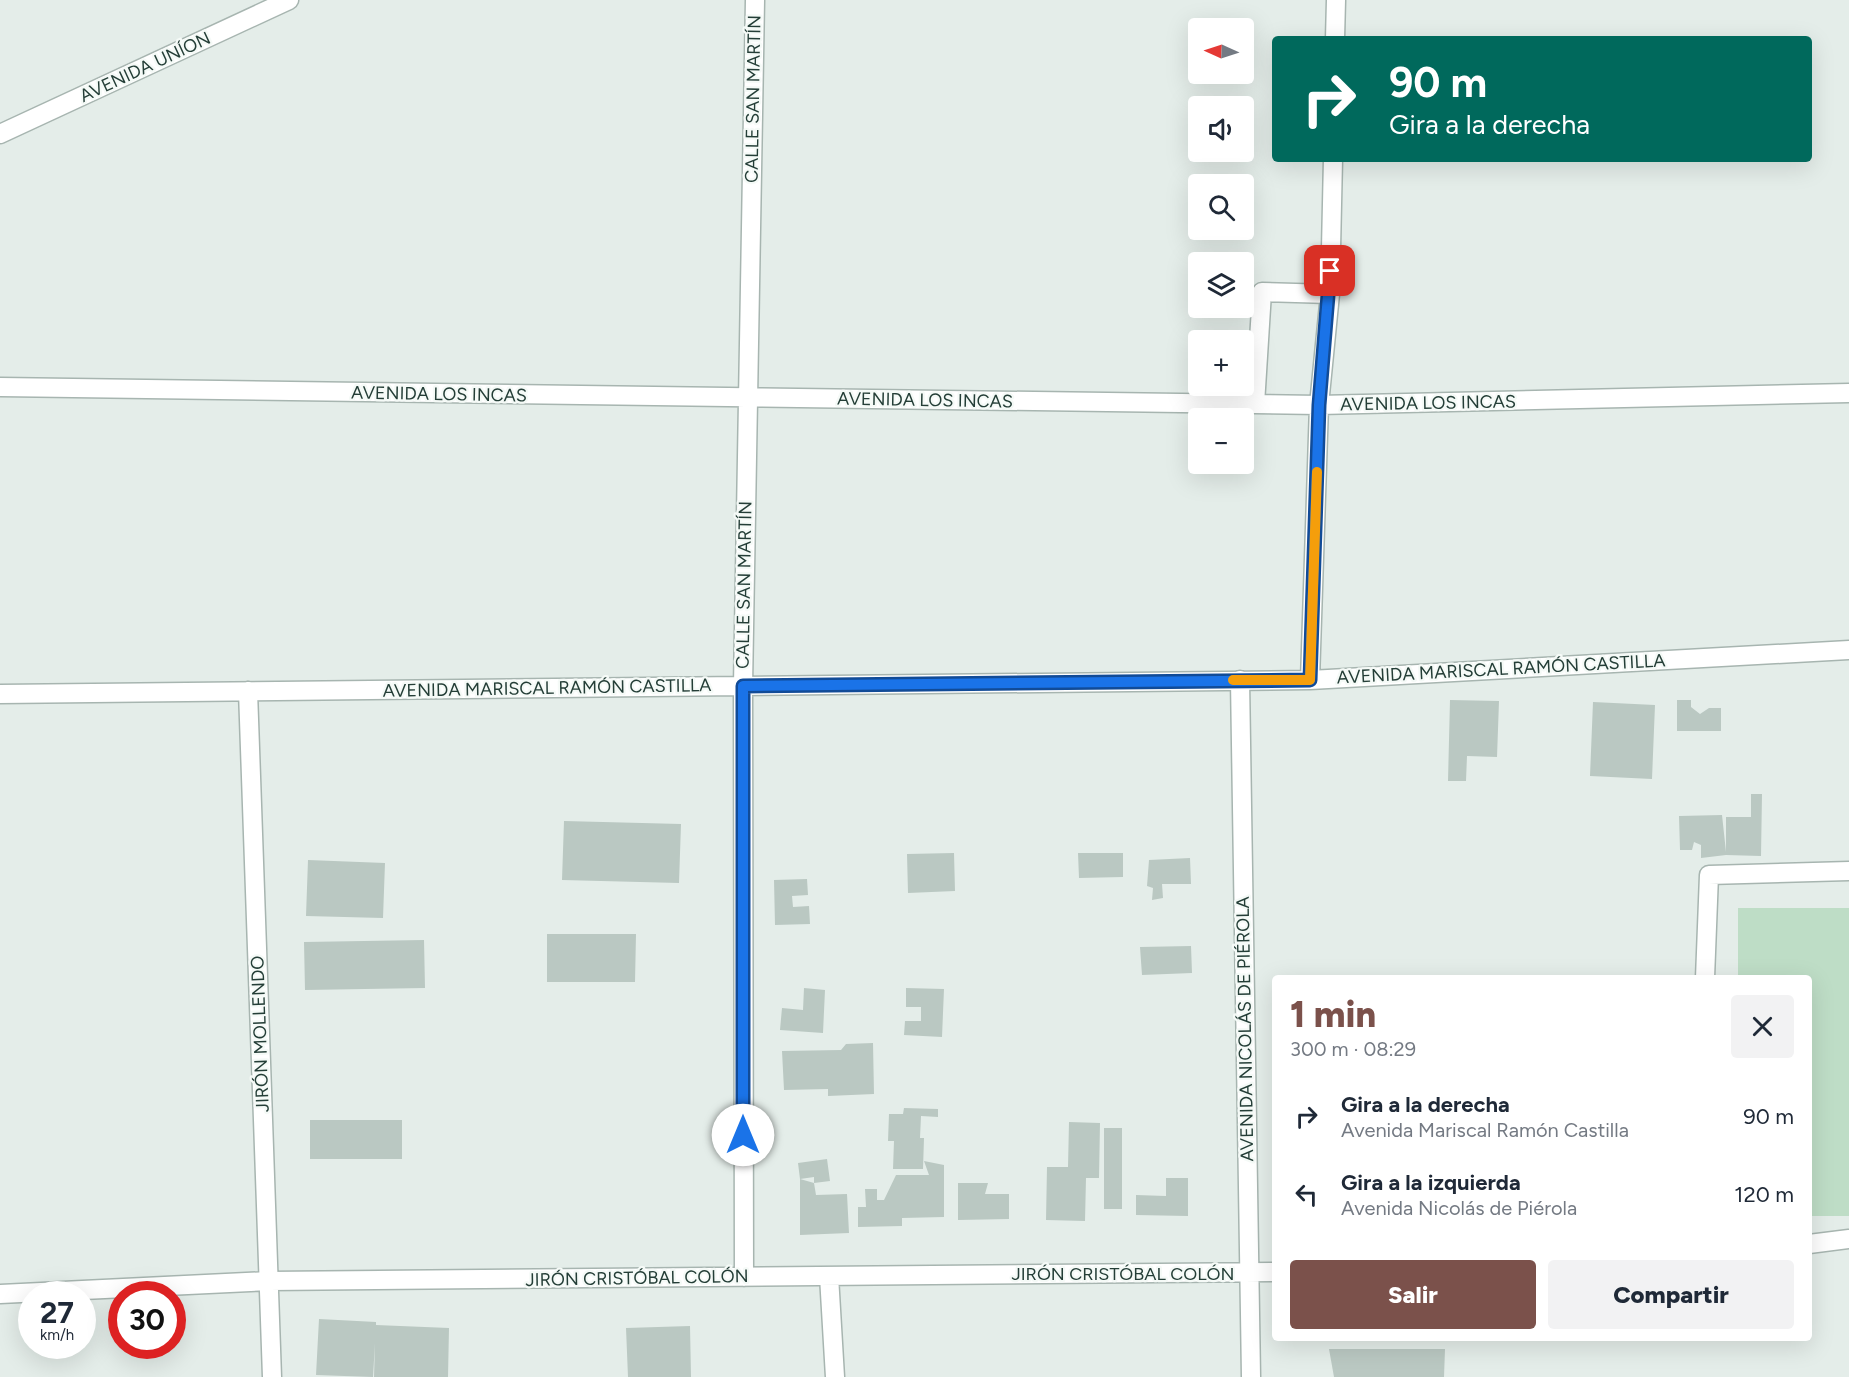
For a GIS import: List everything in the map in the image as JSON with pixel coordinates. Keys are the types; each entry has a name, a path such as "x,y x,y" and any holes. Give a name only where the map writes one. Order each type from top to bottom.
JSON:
{"street":[{"name":"AVENIDA UNÍON","path":"0,134 289,0"},
{"name":"CALLE SAN MARTÍN","path":"744,1277 743,686 755,0"},
{"path":"1335,36 1336,0"},
{"path":"1310,680 1319,405 1330,294 1333,162"},
{"path":"1255,405 1262,292 1330,294"},
{"name":"AVENIDA LOS INCAS","path":"0,387 1255,405 1849,393"},
{"name":"AVENIDA MARISCAL RAMÓN CASTILLA","path":"0,694 1310,680 1849,650"},
{"name":"AVENIDA NICOLÁS DE PIÉROLA","path":"1240,680 1251,1377"},
{"name":"JIRÓN MOLLENDO","path":"248,691 272,1377"},
{"path":"1705,975 1709,875 1849,871"},
{"path":"1812,1244 1849,1239"},
{"name":"JIRÓN CRISTÓBAL COLÓN","path":"0,1294 269,1281 1272,1272"},
{"path":"829,1276 836,1377"}],"green space":[{"path":"1738,908 1849,908 1849,1216 1812,1216 1812,975 1738,975"}],"building":[{"path":"1450,700 1499,701 1497,757 1467,756 1466,781 1448,781"},
{"path":"1677,700 1691,700 1691,707 1700,714 1709,708 1721,708 1721,731 1677,731"},
{"path":"1593,702 1655,705 1652,779 1590,776"},
{"path":"1751,794 1762,794 1761,856 1726,855 1701,858 1701,845 1694,842 1692,850 1680,850 1679,816 1722,815 1726,852 1726,817 1751,817"},
{"path":"564,821 681,824 679,883 562,880"},
{"path":"954,853 955,891 908,893 907,854"},
{"path":"1078,853 1123,853 1123,877 1079,878"},
{"path":"1190,858 1191,884 1162,884 1163,898 1152,900 1153,888 1147,886 1149,860"},
{"path":"308,860 385,863 383,918 306,916"},
{"path":"807,879 808,895 792,896 793,907 809,906 810,924 775,925 774,880"},
{"path":"547,934 636,934 635,982 547,982"},
{"path":"424,940 425,988 305,990 304,942"},
{"path":"1191,946 1192,973 1142,975 1140,947"},
{"path":"804,988 825,990 823,1033 780,1030 782,1008 803,1010"},
{"path":"906,988 944,989 942,1037 904,1035 905,1021 921,1021 921,1007 906,1007"},
{"path":"873,1043 874,1094 828,1096 828,1089 784,1090 782,1051 841,1050 846,1044"},
{"path":"904,1108 938,1109 938,1117 921,1116 920,1138 924,1138 923,1169 893,1169 894,1141 888,1141 889,1114 903,1114"},
{"path":"310,1120 402,1120 402,1159 310,1159"},
{"path":"1069,1122 1100,1123 1099,1178 1086,1178 1085,1221 1046,1220 1047,1167 1068,1167"},
{"path":"1104,1128 1122,1128 1122,1209 1104,1209"},
{"path":"827,1159 830,1181 814,1183 814,1177 800,1179 798,1163"},
{"path":"924,1161 944,1165 944,1217 902,1218 902,1226 858,1227 858,1207 866,1207 865,1189 877,1189 877,1200 884,1200 896,1175 929,1175"},
{"path":"1166,1178 1188,1178 1188,1216 1136,1215 1136,1195 1166,1196"},
{"path":"800,1179 814,1183 816,1195 847,1194 849,1233 800,1235"},
{"path":"958,1183 988,1183 985,1194 1009,1194 1009,1219 958,1220"},
{"path":"319,1319 376,1322 376,1325 449,1328 448,1377 374,1377 375,1343 373,1377 316,1375"},
{"path":"690,1326 691,1377 628,1377 626,1328"},
{"path":"1329,1349 1445,1349 1444,1377 1334,1377"}],"slow traffic":[{"path":"1233,680 1310,680 1317,472"}],"route":[{"path":"743,1135 743,686 1310,680 1319,405 1330,294 1330,271"}]}
